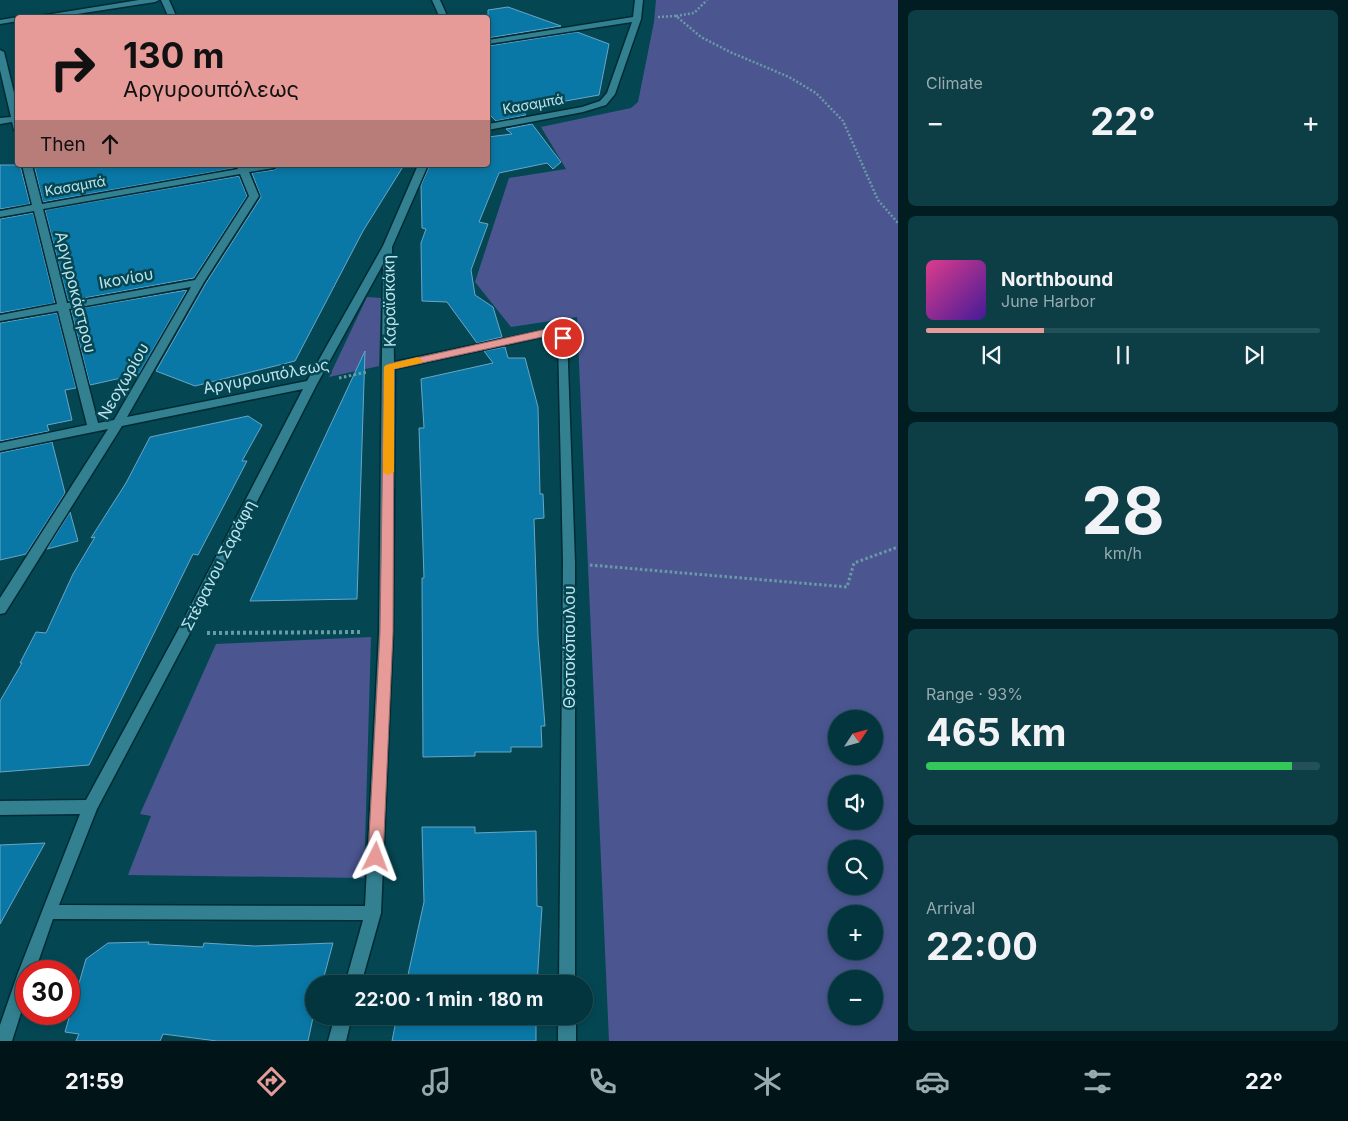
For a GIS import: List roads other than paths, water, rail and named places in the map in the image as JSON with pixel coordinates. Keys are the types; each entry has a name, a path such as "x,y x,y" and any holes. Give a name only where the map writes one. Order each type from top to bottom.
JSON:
{"street":[{"path":"52,15 155,0"},
{"path":"165,0 172,15"},
{"path":"436,0 443,15"},
{"path":"490,42 637,19 639,0"},
{"name":"Κασαμπά","path":"490,126 583,109 604,103 611,94 637,19"},
{"path":"0,22 15,20"},
{"path":"0,52 15,114"},
{"path":"0,121 15,118"},
{"name":"Αργυροκάστρου","path":"28,167 93,427"},
{"name":"Στέφανου Σαράφη","path":"31,960 48,912 90,807 183,633 311,384 388,246 422,167"},
{"name":"Κασαμπά","path":"0,214 242,168"},
{"name":"Νεοχωρίου","path":"0,609 118,423 199,282 254,196 242,168"},
{"name":"Καραϊσκάκη","path":"356,975 373,913 386,632 389,367 388,246"},
{"name":"Ικονίου","path":"0,318 199,282"},
{"name":"Θεοτοκόπουλου","path":"389,367 537,334 558,333 563,338 569,563 567,975"},
{"name":"Αργυρουπόλεως","path":"0,447 311,384"},
{"path":"0,808 90,807"},
{"path":"48,912 373,913"},
{"name":"Στέφανου Σαράφη","path":"3,1041 15,1006"},
{"path":"337,1041 341,1025"},
{"path":"567,1025 567,1041"}]}
